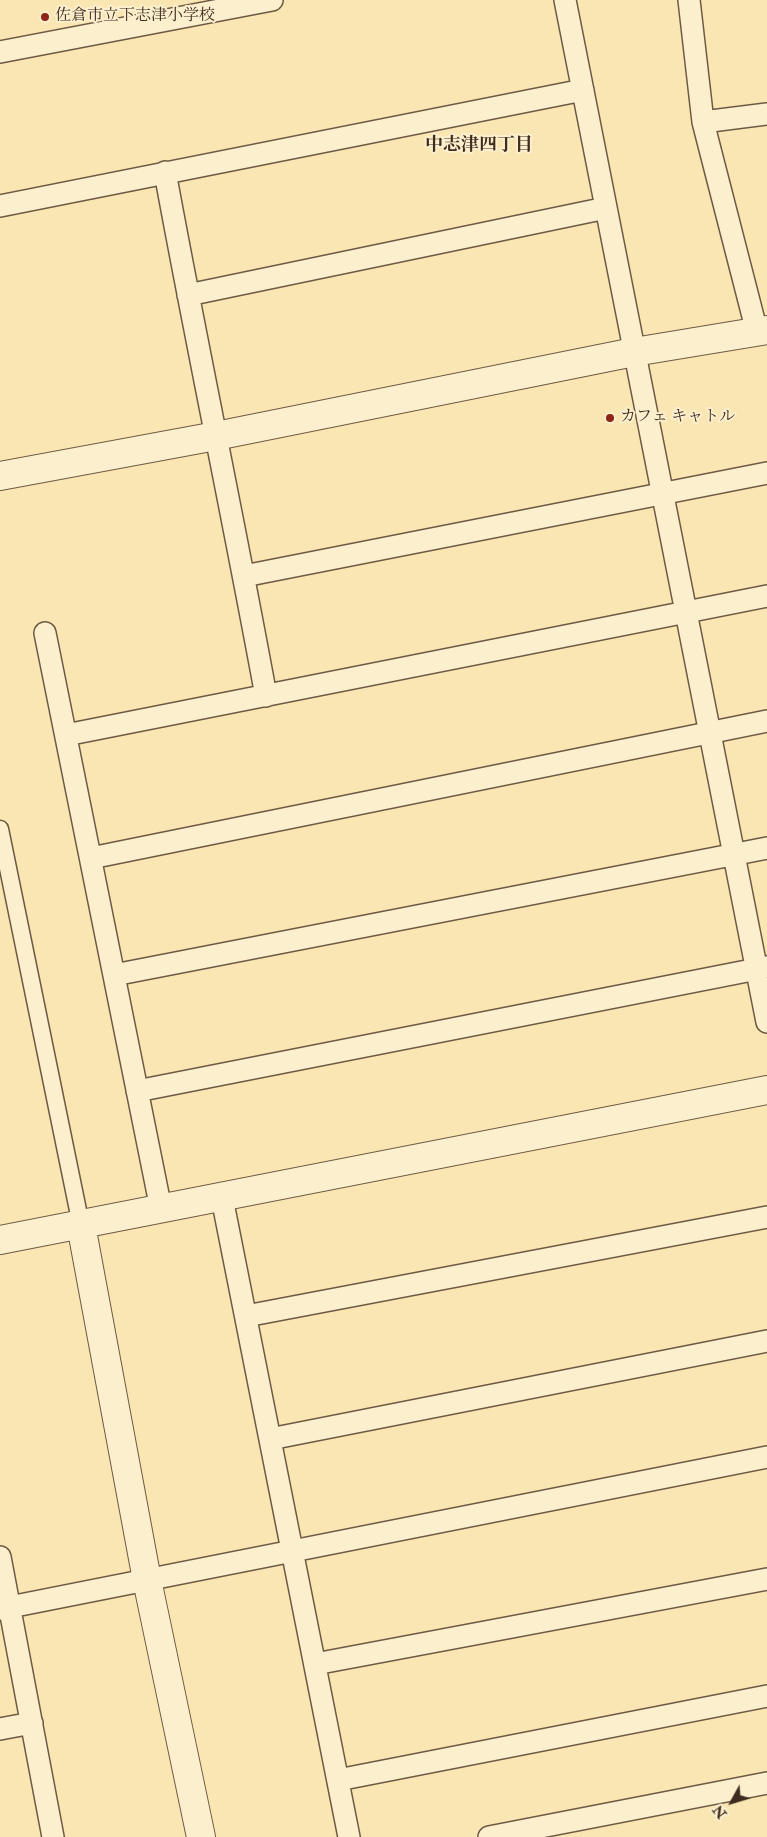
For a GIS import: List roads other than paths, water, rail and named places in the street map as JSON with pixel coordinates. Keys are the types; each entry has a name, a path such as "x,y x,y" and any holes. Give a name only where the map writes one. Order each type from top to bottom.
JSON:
{"street":[{"path":"0,52 272,0"},
{"path":"565,0 734,855 762,968 767,1022"},
{"path":"0,476 216,436 634,352 762,331 703,122 689,0"},
{"path":"0,206 583,90"},
{"path":"703,122 767,114"},
{"path":"165,172 266,696"},
{"path":"188,295 606,208"},
{"path":"244,576 767,473"},
{"path":"66,735 767,596"},
{"path":"45,633 161,1209"},
{"path":"90,858 767,721"},
{"path":"0,829 81,1225 147,1580 201,1837"},
{"path":"114,974 767,848"},
{"path":"137,1091 762,968"},
{"path":"0,1240 767,1090"},
{"path":"222,1198 349,1837"},
{"path":"246,1316 767,1217"},
{"path":"270,1439 767,1341"},
{"path":"5,1608 767,1457"},
{"path":"0,1557 5,1608 32,1723 50,1836"},
{"path":"315,1664 767,1579"},
{"path":"338,1780 767,1696"},
{"path":"0,1729 32,1723"},
{"path":"489,1837 767,1783"}],"place":[{"name":"佐倉市立下志津小学校","path":"45,17"},
{"name":"カフェ キャトル","path":"610,418"}],"district":[{"name":"中志津四丁目","path":"479,146"}]}
